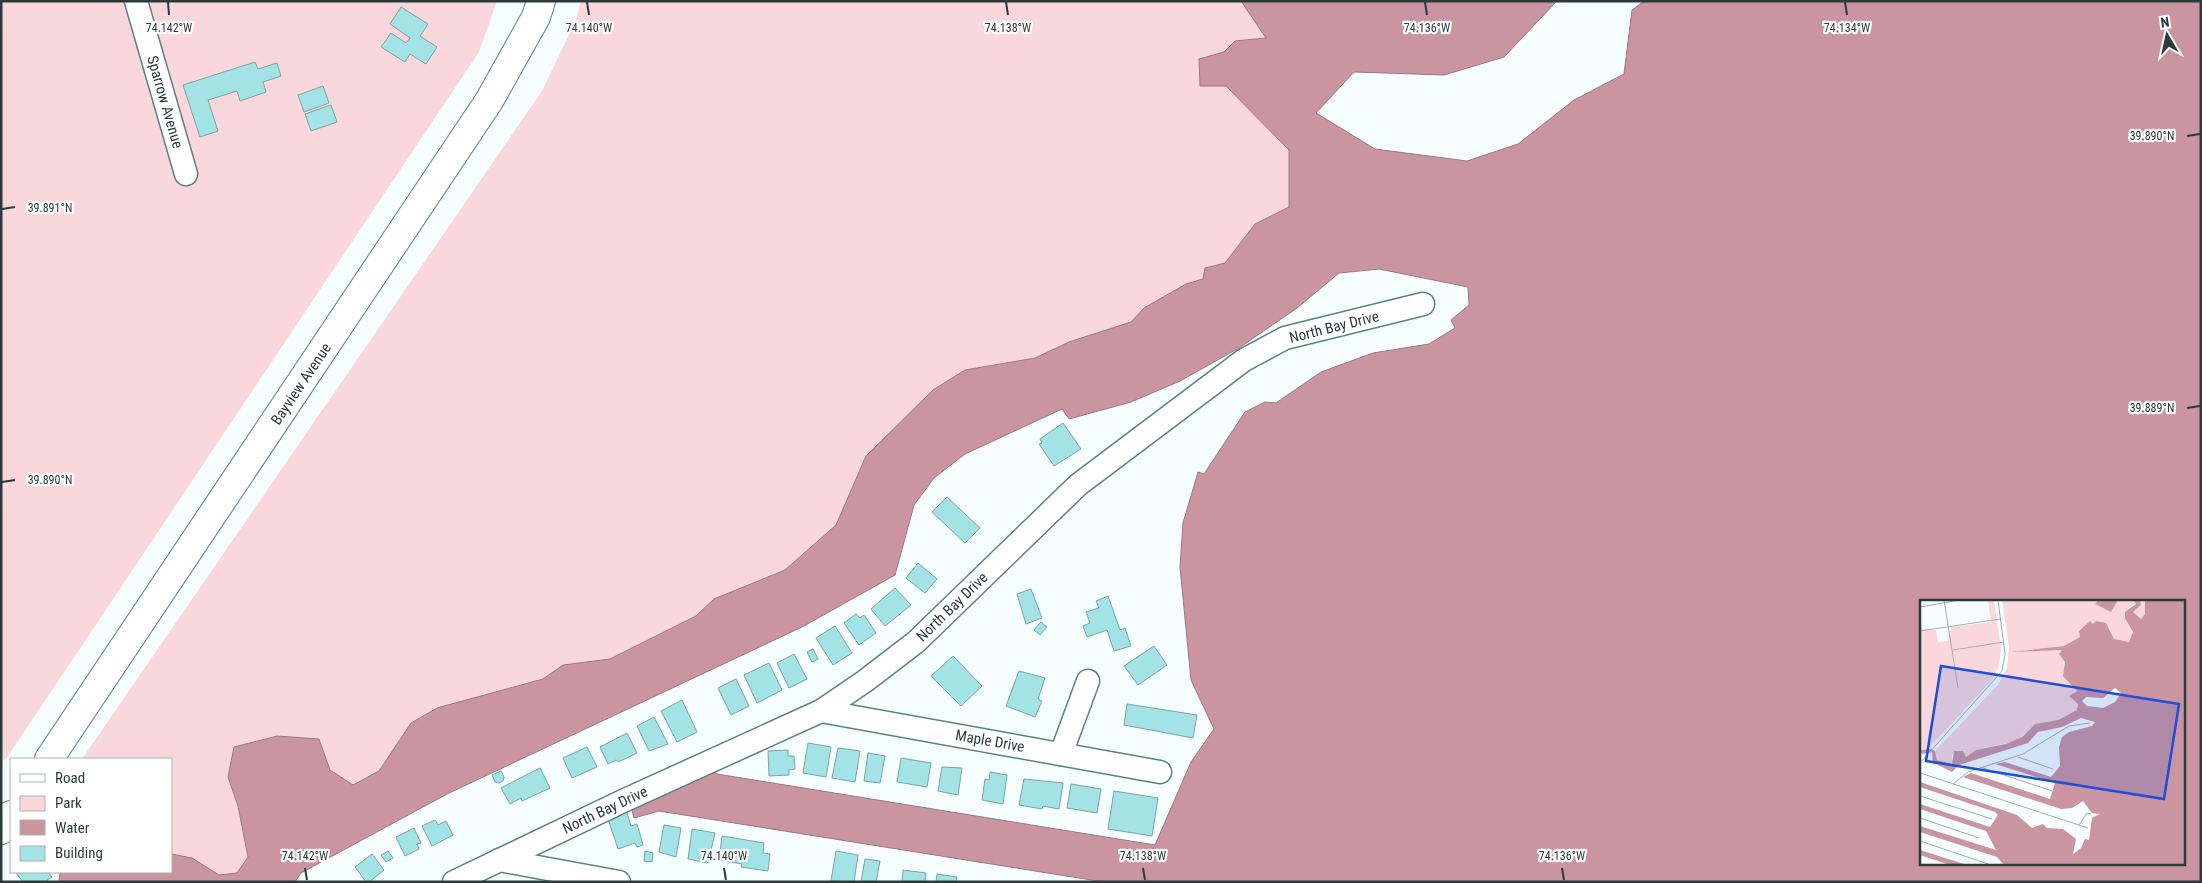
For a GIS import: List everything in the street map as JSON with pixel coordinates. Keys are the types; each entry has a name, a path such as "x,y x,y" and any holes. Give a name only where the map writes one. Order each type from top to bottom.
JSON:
{"main road":[{"name":"Bayview Avenue","path":"51,758 489,101 536,17 541,1"},
{"path":"1,830 10,816"}],"street":[{"name":"Sparrow Avenue","path":"136,1 186,174"},
{"name":"North Bay Drive","path":"454,882 623,801 821,711 916,642 1078,485 1244,360 1285,338 1423,304"},
{"path":"1060,754 1088,681"},
{"name":"Maple Drive","path":"821,711 1160,772"},
{"path":"499,860 619,882"}],"green space":[{"path":"1,1 497,1 479,52 6,759 1,761"},
{"path":"581,1 1241,1 1266,38 1236,41 1224,52 1199,59 1200,86 1226,86 1289,150 1289,207 1255,224 1225,263 1205,268 1203,279 1186,284 1144,308 1131,322 1069,342 1035,358 965,370 866,456 836,525 785,570 714,599 696,616 610,659 563,665 543,679 437,708 411,723 379,771 353,785 330,770 228,777 238,806 248,857 237,873 219,875 192,858 172,854 172,758 83,758 542,91 576,20"}],"water":[{"path":"1241,1 1557,1 1504,57 1444,75 1354,72 1316,113 1375,149 1467,161 1518,144 1574,100 1624,74 1632,10 1644,1 2201,1 2201,882 1104,882 659,811 634,818 631,807 713,771 717,774 1155,845 1191,762 1214,729 1191,680 1180,567 1183,523 1198,472 1204,474 1245,412 1265,402 1276,403 1321,372 1373,353 1429,344 1455,328 1451,320 1469,305 1468,287 1379,269 1339,273 1297,308 1239,348 1180,381 1131,402 1069,419 1062,409 965,454 934,478 914,505 895,575 802,627 447,794 301,873 295,882 59,882 60,873 172,873 172,854 192,858 219,875 237,873 248,857 238,806 228,777 234,747 277,736 319,739 330,770 353,785 379,771 411,723 437,708 543,679 563,665 610,659 696,616 714,599 785,570 836,525 866,456 933,390 965,370 1035,358 1069,342 1131,322 1144,308 1186,284 1203,279 1205,268 1225,263 1255,224 1289,207 1289,150 1226,86 1200,86 1199,59 1224,52 1235,41 1266,38"}],"building":[{"path":"401,7 428,24 420,36 437,47 426,64 410,54 405,62 381,47 391,33 406,43 410,38 390,24"},
{"path":"255,62 258,69 277,63 281,76 263,82 266,92 240,101 237,91 208,100 218,131 200,137 183,85"},
{"path":"323,86 329,103 304,112 298,95"},
{"path":"331,105 337,122 311,131 305,114"},
{"path":"1063,423 1081,449 1054,466 1039,444 1042,443 1040,439"},
{"path":"947,497 980,528 965,543 932,512"},
{"path":"918,563 937,579 925,593 906,578"},
{"path":"895,588 911,605 885,626 871,609"},
{"path":"1031,589 1042,618 1026,624 1017,594"},
{"path":"1108,596 1120,630 1125,628 1131,646 1114,651 1107,630 1087,637 1083,626 1090,623 1086,612 1099,608 1096,601"},
{"path":"856,614 860,618 864,615 876,633 859,645 844,623"},
{"path":"1041,622 1047,627 1040,635 1034,630"},
{"path":"835,626 852,653 833,665 816,638"},
{"path":"1154,646 1167,665 1138,685 1124,666"},
{"path":"813,649 818,659 812,662 807,652"},
{"path":"794,654 807,679 789,688 777,663"},
{"path":"953,656 982,686 961,706 931,676"},
{"path":"769,663 782,690 757,703 744,675"},
{"path":"1019,671 1045,678 1038,699 1042,701 1035,717 1006,706"},
{"path":"736,679 749,706 731,715 718,688"},
{"path":"682,700 697,732 677,742 661,711"},
{"path":"1127,704 1197,715 1193,738 1124,725"},
{"path":"654,717 668,744 649,751 637,726"},
{"path":"627,733 637,753 618,762 616,760 608,764 600,747"},
{"path":"808,743 831,747 826,777 803,773"},
{"path":"587,747 597,767 572,778 563,758"},
{"path":"838,748 860,751 855,782 832,778"},
{"path":"788,750 788,756 794,756 795,769 789,770 789,775 769,776 768,751"},
{"path":"868,753 885,756 880,783 864,781"},
{"path":"901,758 931,763 927,787 897,782"},
{"path":"942,767 962,768 958,795 938,791"},
{"path":"540,768 550,788 522,801 521,798 510,804 501,788"},
{"path":"501,771 504,777 503,781 495,782 492,775"},
{"path":"990,772 1007,775 1003,804 982,800 985,779 989,780"},
{"path":"1024,779 1063,783 1059,809 1043,806 1042,809 1019,805"},
{"path":"1071,784 1101,789 1097,813 1067,808"},
{"path":"1114,791 1158,798 1152,836 1108,829"},
{"path":"626,810 631,826 637,824 643,845 637,847 635,843 618,849 607,816"},
{"path":"435,820 438,825 446,821 453,835 432,846 422,826"},
{"path":"664,825 681,828 676,857 659,852"},
{"path":"414,828 421,843 417,844 419,849 405,856 396,837"},
{"path":"692,829 715,833 708,863 688,859"},
{"path":"722,836 764,843 763,853 770,854 768,871 741,867 742,864 719,860"},
{"path":"388,851 393,858 386,862 381,855"},
{"path":"645,851 653,853 652,862 644,861"},
{"path":"836,851 858,855 854,882 831,881"},
{"path":"372,854 384,870 369,882 366,882 355,867"},
{"path":"865,859 880,861 876,882 861,882"},
{"path":"903,870 926,873 925,882 902,882"},
{"path":"16,873 49,873 52,877 47,880 49,882 23,882"},
{"path":"937,874 957,877 956,882 936,882"}]}
